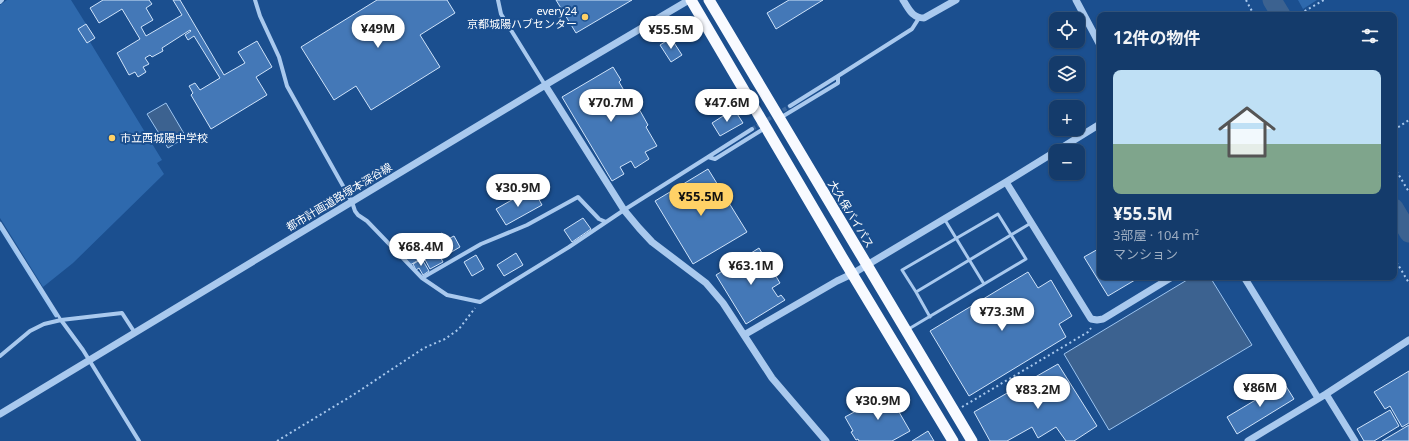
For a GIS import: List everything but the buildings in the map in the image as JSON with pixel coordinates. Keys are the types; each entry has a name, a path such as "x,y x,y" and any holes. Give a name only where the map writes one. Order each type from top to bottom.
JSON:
{"highway":[{"path":"690,0 852,274 953,441"},
{"name":"大久保バイパス","path":"708,0 972,441"}],"street":[{"path":"255,0 260,16 279,57 287,86 352,202 355,211 367,221 422,278 447,295 480,302 752,130"},
{"path":"498,0 501,14 624,210 652,242 706,283 723,303 772,378 826,441"},
{"name":"都市計画道路塚本深谷線","path":"0,414 545,85 690,0"},
{"path":"903,0 912,14 919,18 924,18 956,0"},
{"path":"1076,0 1097,39"},
{"path":"790,106 912,29 919,18"},
{"path":"780,118 838,83 838,76"},
{"path":"744,335 837,281 852,274 1097,126"},
{"path":"708,157 715,159 766,128"},
{"path":"1006,182 1090,319 1097,320 1106,317 1167,280"},
{"path":"422,278 481,244 526,225 578,197 599,219 606,222"},
{"path":"1246,280 1318,398"},
{"path":"0,356 30,332 44,324 61,320 122,313 135,333"},
{"path":"61,320 89,361 139,441"},
{"path":"1248,441 1326,394 1409,340"},
{"path":"1326,394 1355,441"}],"lane":[{"path":"906,331 930,317 1026,259 998,214 902,270 930,317"},
{"path":"944,218 984,284"},
{"path":"0,223 61,320"},
{"path":"916,292 1031,223"}],"path":[{"path":"1246,0 1252,12"},
{"path":"1302,12 1324,0"},
{"path":"1397,128 1409,120"},
{"path":"1397,172 1409,192"},
{"path":"1397,263 1409,284"},
{"path":"277,441 353,395 424,348 445,339 458,329 480,302"},
{"path":"954,412 1088,332 1097,320"}],"shaded area":[{"path":"7,0 71,0 86,24 79,30 87,43 90,42 162,160 157,163 164,174 73,263 43,287 0,218 0,5"},
{"path":"1298,0 1317,0 1303,9"},
{"path":"166,103 186,137 168,148 147,114"},
{"path":"1187,280 1212,280 1252,345 1109,430 1064,354"}],"waterway":[{"path":"1272,0 1279,12"},
{"path":"1397,213 1409,233"},
{"path":"0,227 56,316"}],"tunnel":[{"path":"752,129 790,106"}],"place":[{"name":"every24 京都城陽ハブセンター","path":"585,17"},
{"name":"市立西城陽中学校","path":"112,138"}]}
